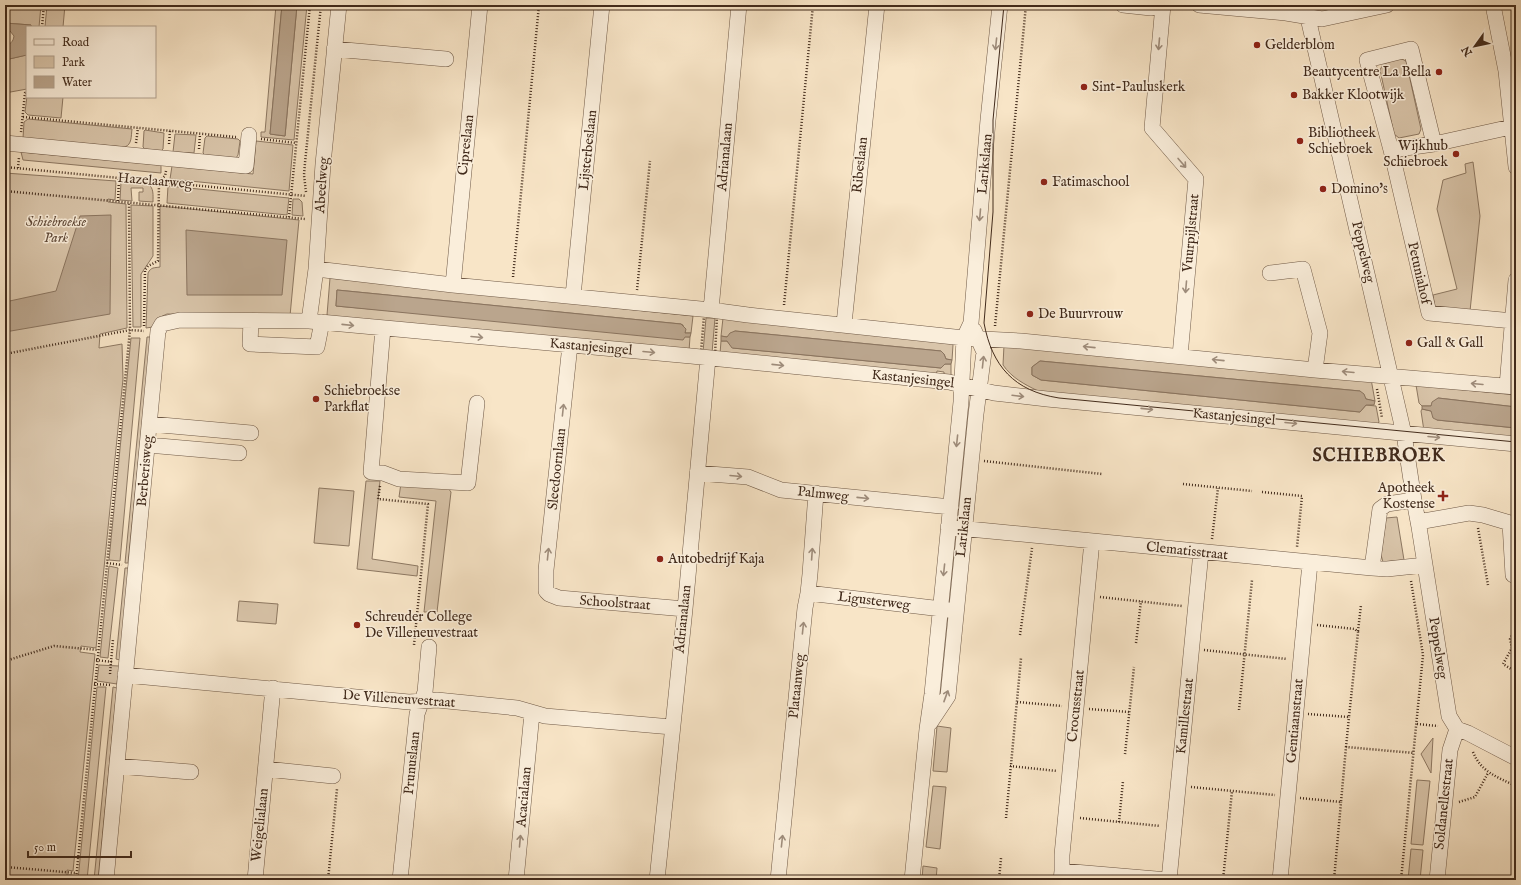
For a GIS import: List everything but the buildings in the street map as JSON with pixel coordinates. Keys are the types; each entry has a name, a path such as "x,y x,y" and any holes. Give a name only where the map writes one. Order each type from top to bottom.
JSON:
{"street":[{"name":"Abeelweg","path":"251,321 250,344 317,347 316,269 323,164 339,5"},
{"name":"Cipreslaan","path":"453,285 480,5"},
{"name":"Lijsterbeslaan","path":"573,296 602,5"},
{"name":"Adrianalaan","path":"711,314 739,5"},
{"name":"Ribeslaan","path":"844,324 877,5"},
{"name":"Larikslaan","path":"912,880 941,608 962,385 971,338 989,112 1000,5"},
{"path":"1123,5 1151,8 1164,5"},
{"name":"Vuurpijlstraat","path":"1164,5 1152,128 1196,179 1180,356"},
{"path":"1199,5 1286,14 1306,11 1322,19 1333,18 1387,5"},
{"path":"1493,5 1511,71 1511,127 1516,167"},
{"name":"Peppelweg","path":"1306,11 1392,376 1404,434 1446,705 1455,733"},
{"path":"334,49 446,59"},
{"name":"Petuniahof","path":"1434,144 1411,50 1367,60 1391,150 1429,313 1513,321"},
{"path":"1391,150 1434,144 1511,127"},
{"name":"Hazelaarweg","path":"5,143 246,166 249,136"},
{"path":"316,269 453,285 573,296 711,314 748,315 971,338 1512,387 1513,321 1516,280"},
{"path":"1270,273 1303,269 1320,333 1316,370"},
{"name":"Berberisweg","path":"106,880 158,331 162,324 180,320 316,322"},
{"name":"Kastanjesingel","path":"316,322 570,345 708,355 949,382 979,390 1054,400 1516,444"},
{"path":"383,328 371,472 384,473 399,479 468,483 477,403"},
{"name":"Larikslaan","path":"927,729 948,696 971,460 984,352 971,338"},
{"name":"Sleedoornlaan","path":"546,592 546,570 570,345"},
{"name":"Adrianalaan","path":"657,880 685,609 708,355"},
{"path":"150,424 251,433"},
{"path":"148,445 239,453"},
{"name":"Palmweg","path":"697,473 748,477 775,488 951,507"},
{"name":"Plataanweg","path":"778,880 805,608 808,593 816,493"},
{"path":"1372,568 1380,508 1387,504 1414,500"},
{"path":"1418,522 1468,513 1483,515 1510,523 1513,575"},
{"name":"Clematisstraat","path":"948,528 964,528 1206,553 1372,568 1387,569 1425,565"},
{"name":"Crocusstraat","path":"1061,876 1092,541"},
{"name":"Kamillestraat","path":"1169,880 1192,649 1206,553"},
{"name":"Gentiaanstraat","path":"1280,880 1304,624 1303,562"},
{"name":"Schoolstraat","path":"546,592 559,598 685,609"},
{"name":"Ligusterweg","path":"808,593 941,608 956,612"},
{"name":"Prunuslaan","path":"400,880 417,714 425,692 429,647"},
{"name":"De Villeneuvestraat","path":"125,675 409,702 437,700 518,708 545,716 672,727"},
{"name":"Weigelialaan","path":"255,880 273,688"},
{"name":"Acacialaan","path":"516,880 532,713"},
{"path":"1455,733 1468,733 1516,758"},
{"name":"Soldanellestraat","path":"1437,880 1450,750 1455,733"},
{"path":"117,766 191,772"},
{"name":"Weigelialaan","path":"266,769 333,776"},
{"path":"1061,876 1169,880"}],"path":[{"path":"42,26 44,5"},
{"path":"289,217 310,5"},
{"path":"512,290 539,5"},
{"path":"784,307 813,5"},
{"path":"994,339 1026,5"},
{"path":"23,116 249,136 296,143"},
{"path":"637,291 650,161"},
{"name":"Hazelaarweg","path":"5,167 306,196"},
{"path":"118,201 119,178"},
{"path":"5,354 130,330 144,331 145,270 148,266 158,261 158,181"},
{"path":"5,191 158,204 306,219"},
{"path":"76,880 130,330 129,202"},
{"path":"708,355 711,314"},
{"path":"708,355 711,314"},
{"path":"1374,375 1384,429 1382,432"},
{"path":"971,460 1102,474"},
{"path":"384,473 378,499 428,504 414,648"},
{"path":"1183,484 1252,491"},
{"path":"1206,553 1218,488"},
{"path":"1262,492 1302,496 1303,562"},
{"path":"1477,521 1488,585"},
{"path":"1020,635 1033,535"},
{"path":"1401,880 1423,655 1409,566"},
{"path":"1239,710 1252,580"},
{"path":"1087,596 1187,606"},
{"path":"1136,644 1141,602"},
{"path":"1346,747 1361,605"},
{"path":"1304,624 1355,629 1358,632"},
{"path":"1516,628 1510,639 1512,648 1503,664 1516,672"},
{"path":"5,661 54,646 98,650"},
{"path":"1192,649 1301,660"},
{"path":"1006,818 1022,658"},
{"path":"1125,754 1134,667"},
{"path":"1296,712 1349,717"},
{"path":"1417,724 1455,733 1471,748 1476,761 1488,773 1516,786"},
{"path":"1010,766 1070,773"},
{"path":"1444,803 1453,803 1475,797 1488,773"},
{"path":"328,880 338,781 333,776"},
{"path":"1119,822 1123,781"},
{"path":"1223,880 1232,791"},
{"path":"1334,880 1341,802"},
{"path":"1066,817 1167,827"},
{"path":"999,880 1001,858"},
{"path":"5,867 76,873"}],"green space":[{"path":"5,5 41,5 39,26 5,23"},
{"path":"47,5 65,5 63,26 45,26"},
{"path":"276,5 282,5 270,134 285,136 297,5 307,5 294,140 261,137 261,132 265,132"},
{"path":"26,55 26,89 5,93 5,60"},
{"path":"1400,58 1406,61 1421,129 1419,134 1399,138 1394,134 1380,70 1383,64"},
{"path":"27,98 63,98 61,118 28,115 25,112"},
{"path":"28,119 132,129 131,140 125,147 23,138 24,122"},
{"path":"145,130 164,133 163,149 161,151 145,149 143,147"},
{"path":"175,134 196,135 194,153 173,152"},
{"path":"207,136 238,139 240,141 238,155 236,158 205,155 203,153 205,138"},
{"path":"256,141 293,145 289,191 170,179 172,166 253,174"},
{"path":"21,152 161,165 161,173 23,160"},
{"path":"1473,162 1480,216 1470,311 1435,308 1433,295 1457,289 1437,209 1443,180 1466,173 1465,164"},
{"name":"Schiebroekse Park","path":"5,173 116,181 115,200 108,199 108,202 126,204 127,328 100,334 99,348 122,344 123,379 96,648 81,646 80,652 95,654 73,871 67,870 67,875 72,875 72,880 5,880"},
{"path":"121,182 148,184 152,190 153,202 139,201 139,192 143,192 143,188 131,188 132,201 120,200"},
{"path":"168,186 289,198 287,215 167,203"},
{"path":"293,199 299,199 302,202 303,216 292,215"},
{"path":"131,205 153,206 153,256 141,274 141,327 133,327"},
{"path":"160,206 299,220 290,316 167,314 158,318 153,327 146,328 148,273 154,268 160,267"},
{"path":"330,278 693,316 691,333 685,333 683,325 681,324 337,290 336,306 690,337 689,351 342,320 327,315"},
{"path":"706,318 715,318 712,353 703,352"},
{"path":"723,318 948,340 953,345 952,360 946,359 941,351 735,331 727,337 721,336"},
{"path":"147,337 151,337 128,563 125,563"},
{"path":"131,338 140,338 120,561 109,560"},
{"path":"721,341 727,341 733,348 941,368 945,364 951,364 951,375 944,377 944,372 937,371 936,376 720,354"},
{"path":"1004,345 1371,379 1375,401 1366,399 1360,391 1040,361 1032,367 1032,375 1041,380 1360,412 1366,405 1376,406 1379,422 1376,426 1038,391 1014,377 1003,365"},
{"path":"1416,385 1516,395 1516,407 1438,398 1431,406 1422,406 1419,403"},
{"path":"1422,409 1431,411 1437,420 1516,428 1516,440 1424,431"},
{"path":"366,481 380,481 372,559 418,566 417,576 357,569"},
{"path":"401,483 448,488 451,492 437,612 424,612 436,501 399,497"},
{"path":"319,488 354,491 349,546 314,543"},
{"path":"1397,517 1404,560 1383,562 1381,555 1386,518"},
{"path":"109,566 118,568 108,658 100,657"},
{"path":"125,568 129,568 120,660 116,659"},
{"path":"239,601 278,604 276,624 237,621"},
{"path":"99,665 119,666 117,684 97,681"},
{"path":"97,687 106,687 87,880 78,880"},
{"path":"113,687 117,688 98,880 94,880"},
{"path":"937,726 951,728 947,772 933,771"},
{"path":"1433,738 1431,773 1421,754"},
{"path":"1417,780 1430,781 1423,845 1411,844"},
{"path":"933,786 946,787 940,849 926,847"},
{"path":"1411,849 1423,850 1420,880 1408,880"},
{"path":"923,866 937,868 936,880 922,880"}],"water":[{"path":"282,5 297,5 285,136 270,134"},
{"path":"5,23 31,25 26,26 26,55 5,60 5,45 9,44 13,40 14,36 10,31 5,31"},
{"path":"111,215 110,314 5,332 5,302 56,291 80,216"},
{"path":"186,230 287,240 282,295 187,295"},
{"path":"337,290 681,324 686,329 685,333 691,333 690,337 685,337 683,340 336,306"},
{"path":"735,331 941,351 946,359 952,360 951,364 945,364 941,368 732,348 727,341 721,341 721,336 727,337 730,333"},
{"path":"1040,361 1360,391 1364,394 1366,399 1375,401 1374,405 1366,405 1360,412 1041,380 1032,375 1032,367"},
{"path":"1438,398 1516,407 1516,428 1437,420 1433,418 1431,411 1422,409 1422,406 1431,406 1432,402"}],"tram line":[{"path":"1004,5 993,120 993,212 984,323 993,352 999,364 1018,383 1043,395 1059,398 1516,442"}],"place":[{"name":"Gelderblom","path":"1257,45"},
{"name":"Beautycentre La Bella","path":"1439,72"},
{"name":"Sint-Pauluskerk","path":"1084,87"},
{"name":"Bakker Klootwijk","path":"1294,95"},
{"name":"Bibliotheek Schiebroek","path":"1300,141"},
{"name":"Wijkhub Schiebroek","path":"1456,154"},
{"name":"Fatimaschool","path":"1044,182"},
{"name":"Domino's","path":"1323,189"},
{"name":"De Buurvrouw","path":"1030,314"},
{"name":"Gall & Gall","path":"1409,343"},
{"name":"Schiebroekse Parkflat","path":"316,399"},
{"name":"Apotheek Kostense","path":"1443,496"},
{"name":"Autobedrijf Kaja","path":"660,559"},
{"name":"Schreuder College De Villeneuvestraat","path":"357,625"}],"district":[{"name":"SCHIEBROEK","path":"1379,456"}]}
